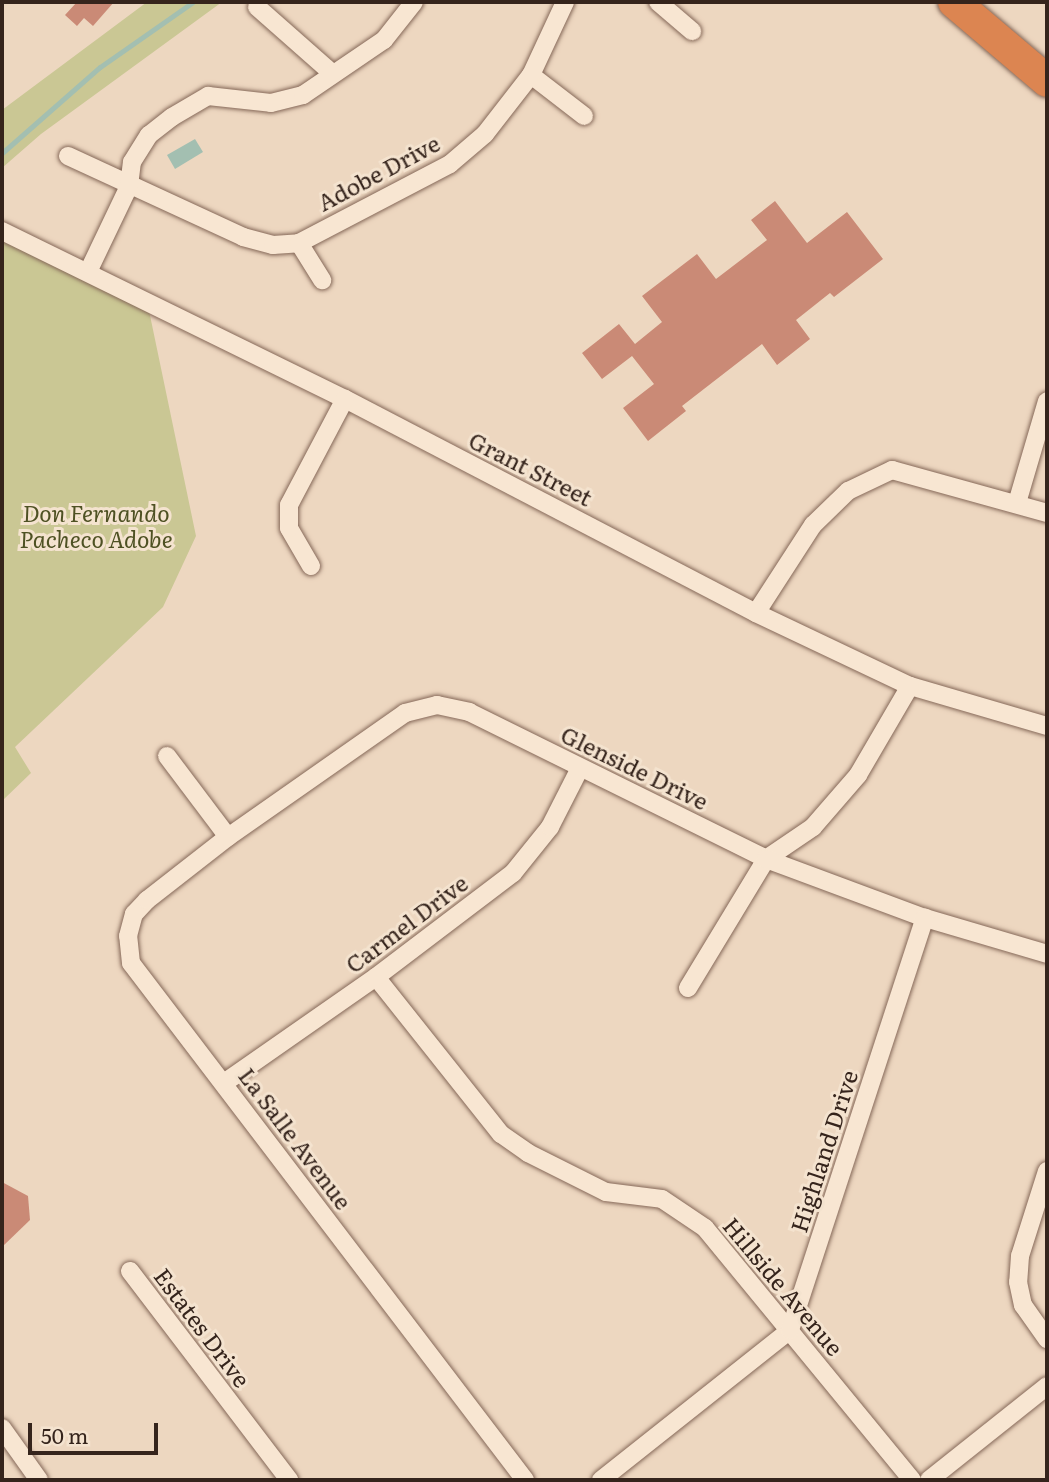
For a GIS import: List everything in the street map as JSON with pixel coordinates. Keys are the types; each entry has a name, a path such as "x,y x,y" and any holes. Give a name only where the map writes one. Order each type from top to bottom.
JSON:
{"highway":[{"path":"954,2 1047,81"}],"street":[{"path":"88,272 130,186 132,162 149,135 172,117 208,96 271,103 303,95 384,40 414,2"},
{"name":"Adobe Drive","path":"68,156 243,237 273,245 299,243 450,164 485,134 531,75 565,2"},
{"path":"658,2 692,31"},
{"path":"257,8 333,74"},
{"path":"531,75 584,116"},
{"name":"Grant Street","path":"2,232 345,400 756,613 909,686 1047,726"},
{"path":"299,243 322,280"},
{"path":"311,566 289,528 289,505 345,400"},
{"path":"1017,503 1047,401"},
{"path":"756,613 813,526 848,491 892,470 1047,513"},
{"path":"688,988 766,859 813,827 858,775 909,686"},
{"name":"Glenside Drive","path":"228,837 405,713 437,705 470,712 766,859 925,918 1047,954"},
{"path":"167,755 228,837"},
{"name":"Carmel Drive","path":"224,1083 376,977 513,873 550,827 580,768"},
{"name":"La Salle Avenue","path":"228,837 147,900 134,914 128,936 131,963 525,1480"},
{"name":"Highland Drive","path":"790,1330 925,918"},
{"name":"Hillside Avenue","path":"376,977 500,1134 528,1153 606,1192 662,1199 705,1228 912,1480"},
{"path":"1047,1171 1020,1256 1018,1282 1023,1305 1047,1339"},
{"name":"Estates Drive","path":"130,1271 289,1480"},
{"path":"601,1480 790,1330"},
{"path":"929,1480 1047,1386"},
{"path":"2,1428 39,1480"}],"green space":[{"path":"147,2 222,2 41,134 2,168 2,110"},
{"name":"Don Fernando Pacheco Adobe","path":"2,231 147,301 196,536 163,607 15,747 31,773 2,801"}],"shaded area":[{"path":"195,139 203,152 175,169 167,155"}],"building":[{"path":"77,2 114,2 93,26 84,18 77,26 65,15"},
{"path":"775,201 807,243 847,212 883,259 834,297 830,293 796,320 810,339 777,365 762,344 682,406 686,411 648,441 623,408 654,384 632,356 602,379 582,353 619,324 635,344 662,322 642,296 697,254 716,279 767,240 751,220"},
{"path":"2,1182 28,1196 30,1220 2,1247"}],"waterway":[{"path":"2,153 100,67 193,2"}]}
